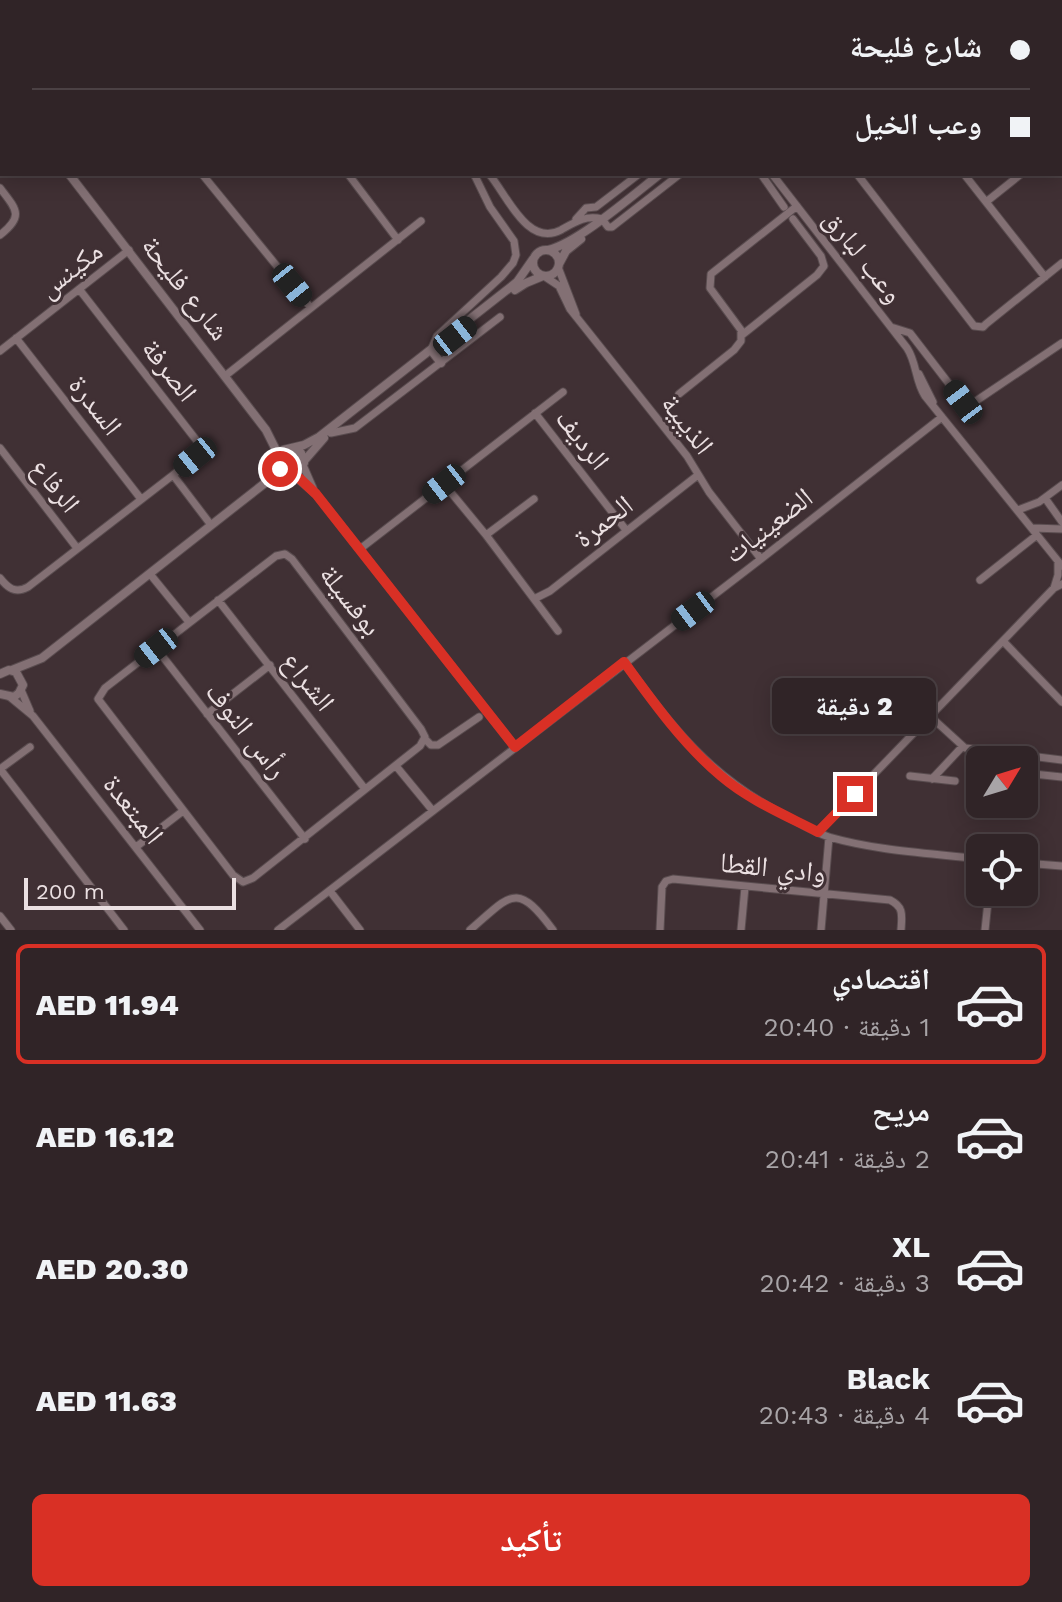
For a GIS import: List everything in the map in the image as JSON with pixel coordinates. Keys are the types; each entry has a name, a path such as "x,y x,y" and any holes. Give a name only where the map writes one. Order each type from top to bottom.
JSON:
{"street":[{"name":"شارع فليحة","path":"71,176 266,430 278,459"},
{"path":"204,176 311,308"},
{"path":"350,176 398,240"},
{"path":"432,352 437,336 492,286 510,267 516,255 514,241 490,207 478,176"},
{"path":"490,176 525,223 535,231 554,233 575,221 591,217 602,219 608,227 612,227 678,176"},
{"path":"575,221 586,208 597,206 636,176"},
{"path":"265,483 278,459 292,448 319,437 520,286 551,275 569,248 657,176"},
{"path":"762,176 784,207"},
{"name":"وعب لبارق","path":"774,176 910,352 942,417 1060,564"},
{"path":"859,176 974,326 983,327 1062,263"},
{"path":"966,176 1045,277"},
{"path":"986,202 1018,176"},
{"path":"651,181 659,191"},
{"path":"0,188 17,216 0,235"},
{"path":"626,200 634,210"},
{"path":"742,335 710,288 711,274 797,206"},
{"path":"4,696 22,688 42,658 265,483 299,471 313,448 517,282 540,251 562,246 602,219"},
{"path":"679,394 734,350 742,335 824,266 821,256 793,219"},
{"path":"225,376 421,221"},
{"name":"مكينس","path":"0,351 129,250"},
{"path":"548,250 557,256 559,265"},
{"path":"533,259 534,270 544,276"},
{"name":"الذيبية","path":"559,265 577,316"},
{"name":"الذيبية","path":"544,276 559,286 570,309 687,456 761,559"},
{"name":"الصرفة","path":"0,578 9,588 22,590 198,454 197,441 79,289"},
{"path":"331,433 355,428 500,317"},
{"path":"891,327 910,333 963,402 970,405 1062,343"},
{"name":"السدرة","path":"16,338 141,499"},
{"path":"432,352 441,363"},
{"name":"الرديف","path":"360,549 563,392"},
{"name":"الرديف","path":"535,413 626,530"},
{"name":"الضعينيات","path":"278,930 942,417"},
{"name":"شارع فليحة","path":"266,430 292,448"},
{"name":"الرفاع","path":"0,448 77,548"},
{"path":"292,448 301,453 316,494"},
{"path":"278,459 280,469 316,494 515,747"},
{"path":"173,475 211,525"},
{"name":"الحمرة","path":"534,599 550,591 698,475"},
{"path":"444,484 558,631"},
{"path":"1018,510 1045,498 1062,485"},
{"path":"1045,498 1062,522"},
{"path":"486,535 534,499"},
{"path":"980,580 1034,531 1062,529"},
{"name":"بوفسيلة","path":"285,554 421,729 425,739 305,839 253,878 243,882 233,875 98,699 105,688 189,622 276,556 285,554"},
{"path":"818,832 1058,586 1060,564"},
{"path":"150,574 189,622"},
{"name":"الشراع","path":"218,600 365,789"},
{"path":"1003,641 1062,702"},
{"name":"رأس النوف","path":"156,648 305,839"},
{"path":"5,670 42,658"},
{"path":"624,662 681,736 723,778 747,795 829,837 882,848 966,857"},
{"path":"207,714 270,665"},
{"path":"5,670 20,676 22,688"},
{"name":"المبتعدة","path":"22,688 33,716 200,930"},
{"name":"المبتعدة","path":"4,696 33,716"},
{"path":"425,739 431,745 438,745 479,717"},
{"path":"931,717 966,748"},
{"path":"30,747 0,769 124,930"},
{"path":"932,779 962,747"},
{"path":"1038,759 1062,760"},
{"path":"396,766 433,811"},
{"path":"1038,774 1062,777"},
{"path":"910,776 955,781"},
{"path":"136,847 183,811"},
{"path":"821,930 829,837"},
{"path":"1038,864 1062,866"},
{"name":"وادي القطا","path":"660,930 662,887 666,881 673,879 890,900 899,904 903,912 901,930"},
{"path":"741,930 745,887"},
{"path":"330,891 360,930"},
{"path":"470,930 503,901 517,897 536,906 553,930"},
{"path":"985,930 988,906"},
{"path":"0,916 11,930"}],"route":[{"path":"280,469 299,478 316,494 515,747 624,662 653,702 701,758 747,795 818,832 855,794"}]}
